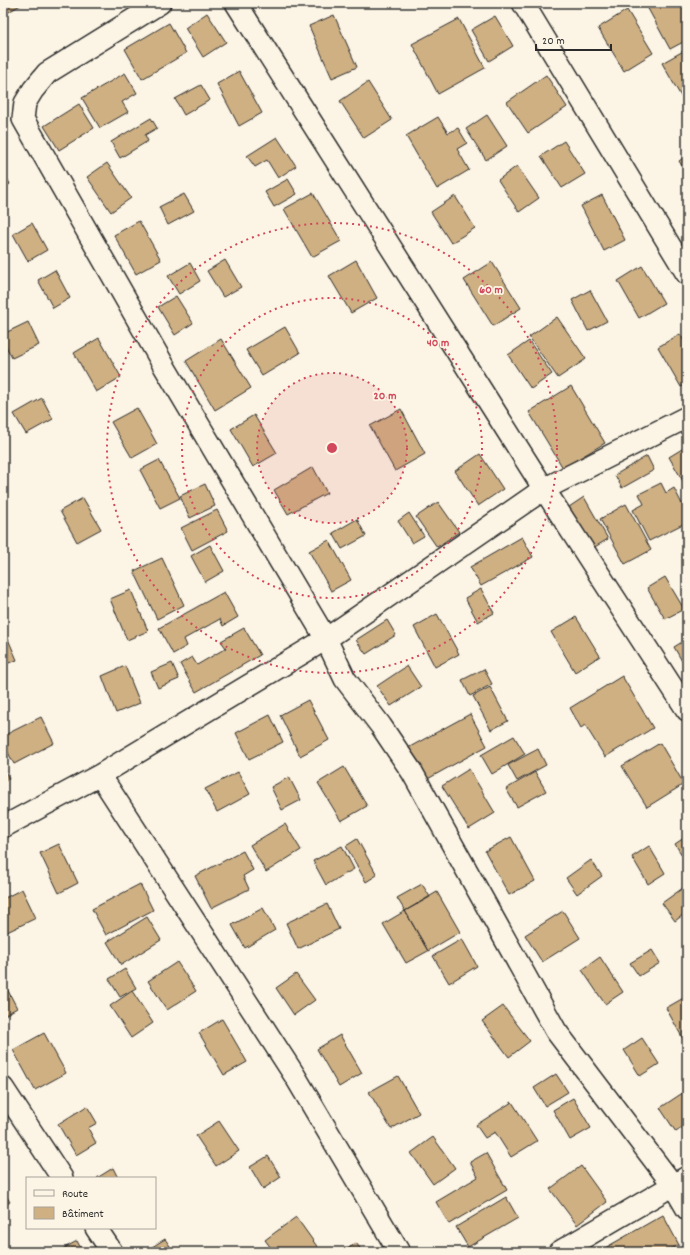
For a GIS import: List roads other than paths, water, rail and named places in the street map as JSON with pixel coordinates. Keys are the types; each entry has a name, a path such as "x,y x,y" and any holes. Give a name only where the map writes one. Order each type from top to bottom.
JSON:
{"street":[{"path":"160,3 47,73 32,90 25,103 23,119 168,373 326,639 345,679 381,726 412,772 556,1031 680,1181 687,1209"},
{"path":"236,3 544,489 687,710"},
{"path":"523,3 687,274"},
{"path":"3,827 100,775 326,639 544,489 687,417"},
{"path":"100,775 295,1076 399,1252"},
{"path":"3,1088 61,1177"},
{"path":"559,1252 680,1181"},
{"path":"97,1229 112,1252"}]}
